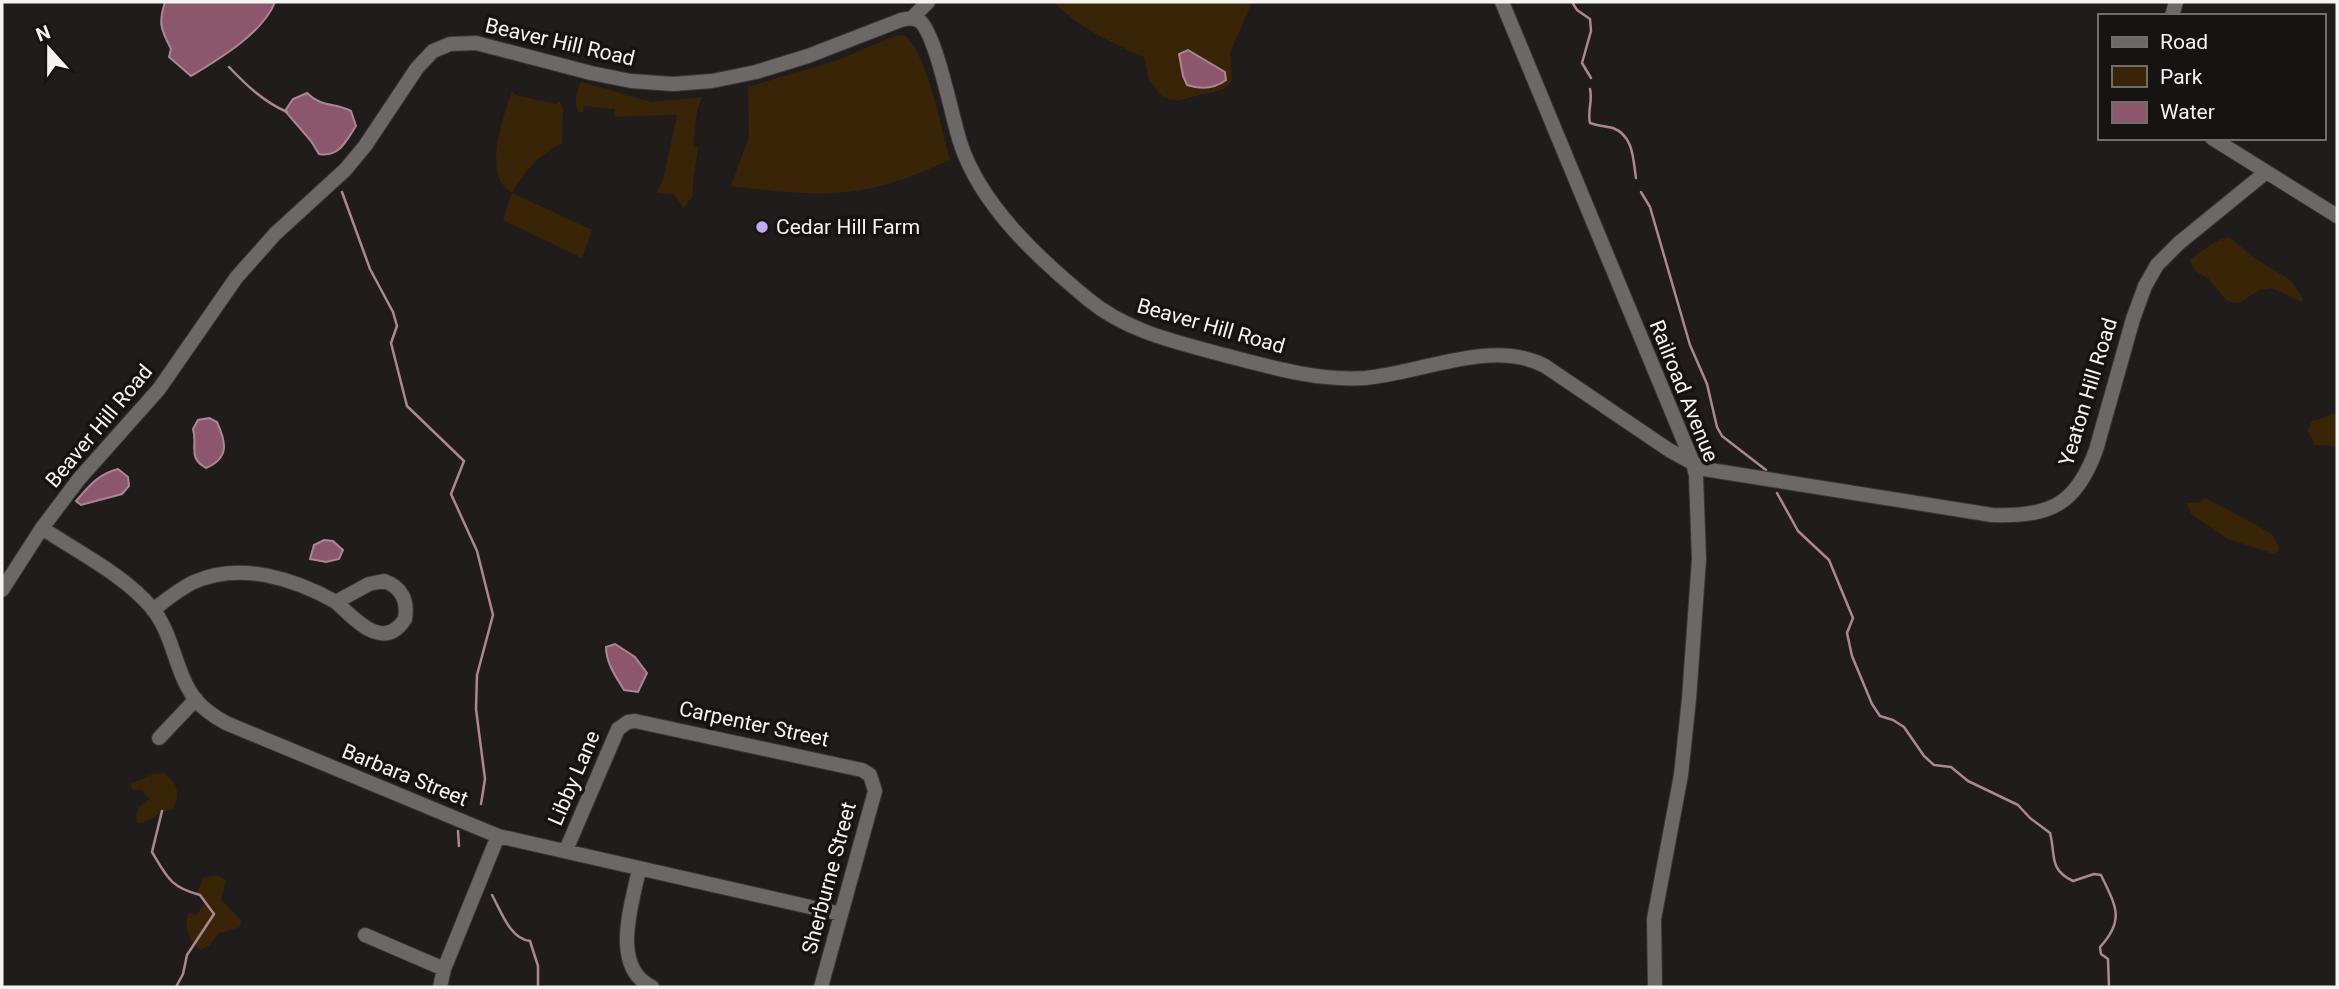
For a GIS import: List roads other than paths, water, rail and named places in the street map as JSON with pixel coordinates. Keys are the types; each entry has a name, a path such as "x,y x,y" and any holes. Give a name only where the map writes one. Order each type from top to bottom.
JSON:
{"street":[{"path":"912,18 928,2"},
{"name":"Railroad Avenue","path":"1502,2 1693,463 1698,490 1699,559 1689,699 1682,765 1654,919 1655,987"},
{"name":"Beaver Hill Road","path":"2,590 79,479 159,389 236,278 275,234 345,170 365,146 416,68 433,51 450,44 476,43 591,73 631,81 673,84 712,81 755,72 808,56 912,18 922,24 933,48 960,143 981,190 1017,233 1085,298 1113,318 1181,343 1273,368 1321,376 1362,378 1490,355 1524,357 1545,366 1693,463"},
{"path":"2214,140 2337,216"},
{"name":"Yeaton Hill Road","path":"1693,463 1719,473 1797,483 1977,514 2022,515 2053,507 2076,491 2090,468 2133,319 2145,286 2157,265 2179,243 2265,173"},
{"name":"Barbara Street","path":"43,528 133,590 153,610 166,632 195,699 212,714 248,733 498,836 841,914"},
{"path":"153,610 195,582 214,575 231,574 275,577 313,589 336,602 362,625 378,634 400,626 407,609 400,590 393,584 384,582 369,584 336,602"},
{"path":"159,738 195,699"},
{"name":"Carpenter Street","path":"623,725 635,721 852,767 867,773 872,780"},
{"name":"Libby Lane","path":"566,850 614,737 623,725"},
{"name":"Sherburne Street","path":"821,987 875,791 872,780"},
{"path":"440,987 444,969 498,836"},
{"path":"639,869 628,948 629,963 643,983 652,987"},
{"path":"365,935 444,969"}],"water":[{"path":"165,2 275,2 251,35 191,76 169,57 171,49 161,21"},
{"path":"1188,50 1225,72 1226,80 1208,88 1187,85 1179,54"},
{"path":"307,93 318,101 351,111 356,126 337,151 326,155 319,154 285,111 293,99"},
{"path":"209,418 217,422 224,449 219,459 206,468 195,456 193,429 198,420"},
{"path":"118,469 128,477 129,486 122,494 81,505 76,501 99,477"},
{"path":"324,540 333,541 343,550 339,559 326,562 310,559 314,545"},
{"path":"615,644 635,657 647,673 638,692 624,690 612,670 606,647"}],"waterway":[{"path":"1572,2 1577,10 1590,19 1591,31 1582,63 1591,78"},
{"path":"229,67 256,92 287,112"},
{"path":"1590,89 1590,123 1613,128 1625,137 1631,149 1636,178"},
{"path":"342,192 370,269 393,312 397,326 391,343 407,406 464,461 451,494 477,551 493,615 477,675 476,709 485,779 481,804"},
{"path":"1641,192 1650,207 1690,345 1707,384 1717,427 1722,436 1766,470"},
{"path":"1777,493 1798,531 1829,560 1853,618 1847,633 1852,656 1872,704 1880,716 1904,727 1924,756 1934,765 1951,767 1968,781 2018,805 2050,833 2054,861 2065,876 2073,881 2094,874 2101,875 2116,912 2113,928 2100,947 2101,954 2108,959 2109,987"},
{"path":"162,811 152,852 170,880 200,895 214,914 187,955 183,974 176,987"},
{"path":"458,831 459,846"},
{"path":"492,895 512,930 530,941 538,966 538,987"}],"place":[{"name":"Cedar Hill Farm","path":"762,227"}]}
